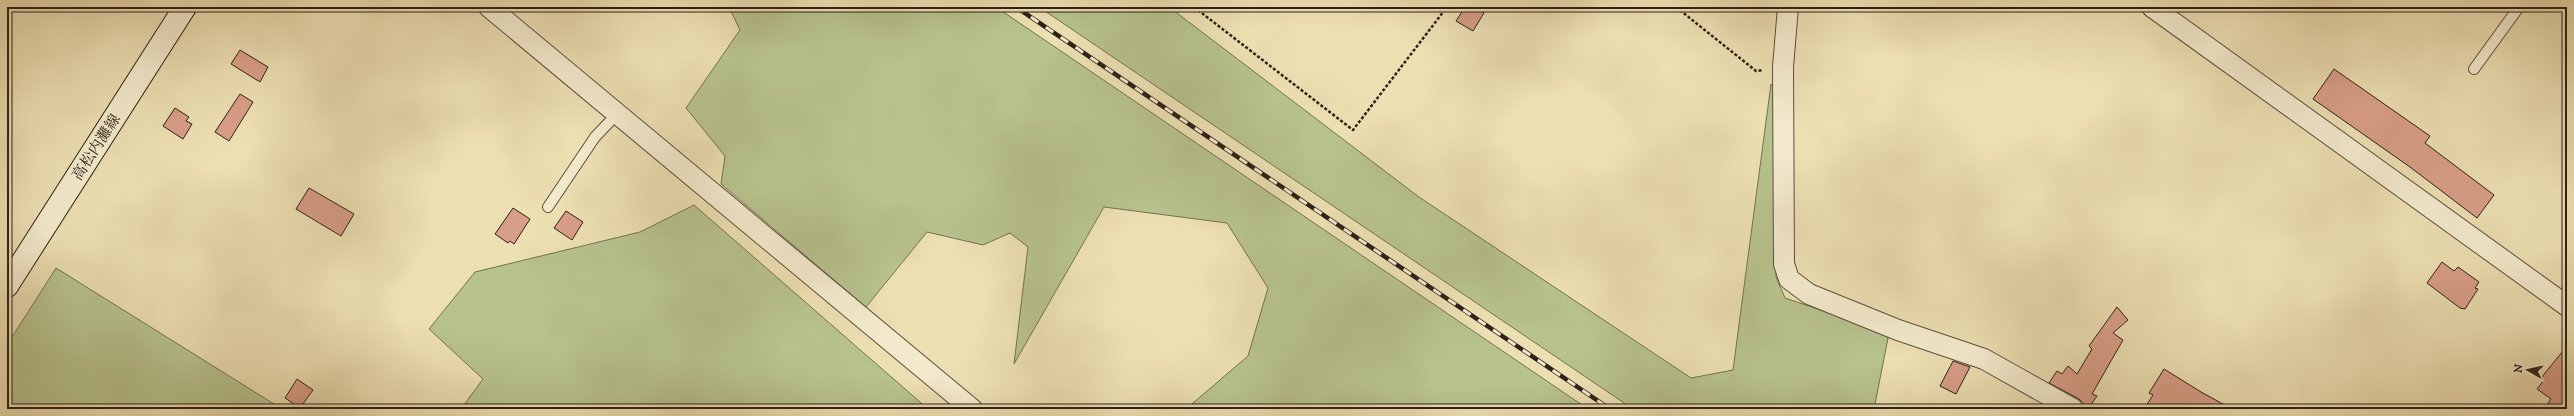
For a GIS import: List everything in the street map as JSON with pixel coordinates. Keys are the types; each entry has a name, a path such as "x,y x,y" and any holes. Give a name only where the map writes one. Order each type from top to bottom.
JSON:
{"main road":[{"name":"高松内灘線","path":"7,286 185,7"}],"street":[{"path":"489,7 972,409"},
{"path":"1788,7 1783,67 1784,264 1789,278 1809,294 1898,330 1984,359 2073,409"},
{"path":"2152,7 2567,306"}],"lane":[{"path":"2474,69 2519,7"},
{"path":"548,207 595,137 617,114"}],"path":[{"path":"1194,7 1353,130 1447,7"},
{"path":"1676,7 1756,71 1783,67"}],"green space":[{"path":"729,7 996,7 1588,409 1186,409 1248,356 1268,288 1227,223 1104,207 1014,364 1028,247 1010,233 983,245 927,232 866,307 721,184 725,156 686,108 740,30"},
{"path":"1039,7 1169,7 1419,197 1691,378 1733,370 1771,84 1779,95 1776,277 1785,298 1889,333 1874,409 1633,409"},
{"path":"694,205 928,409 461,409 483,379 429,329 475,272 640,232"},
{"path":"56,268 282,409 7,409 7,345"}],"building":[{"path":"1465,7 1474,7 1484,13 1473,31 1456,21"},
{"path":"240,50 268,67 260,82 231,64"},
{"path":"2334,69 2430,136 2425,143 2494,195 2477,218 2410,167 2313,99"},
{"path":"240,94 253,102 229,141 215,132"},
{"path":"175,108 189,117 186,121 192,124 183,139 163,126"},
{"path":"309,188 354,214 341,236 296,209"},
{"path":"513,208 530,219 514,244 510,241 508,243 495,234"},
{"path":"566,211 583,222 572,240 554,228"},
{"path":"2442,262 2454,271 2458,267 2479,282 2475,288 2478,289 2465,309 2460,308 2427,283"},
{"path":"2117,307 2128,320 2113,333 2123,340 2092,394 2097,396 2088,409 2079,399 2049,383 2057,371 2062,374 2068,366 2077,374 2092,349 2089,346"},
{"path":"2567,346 2567,409 2544,409 2551,399 2537,389 2544,380 2541,378"},
{"path":"1953,361 1970,367 1956,394 1940,386"},
{"path":"2164,369 2232,409 2144,409 2153,395 2149,393"},
{"path":"297,379 313,390 300,408 285,398"}],"railway":[{"path":"1016,7 1610,409"}]}
